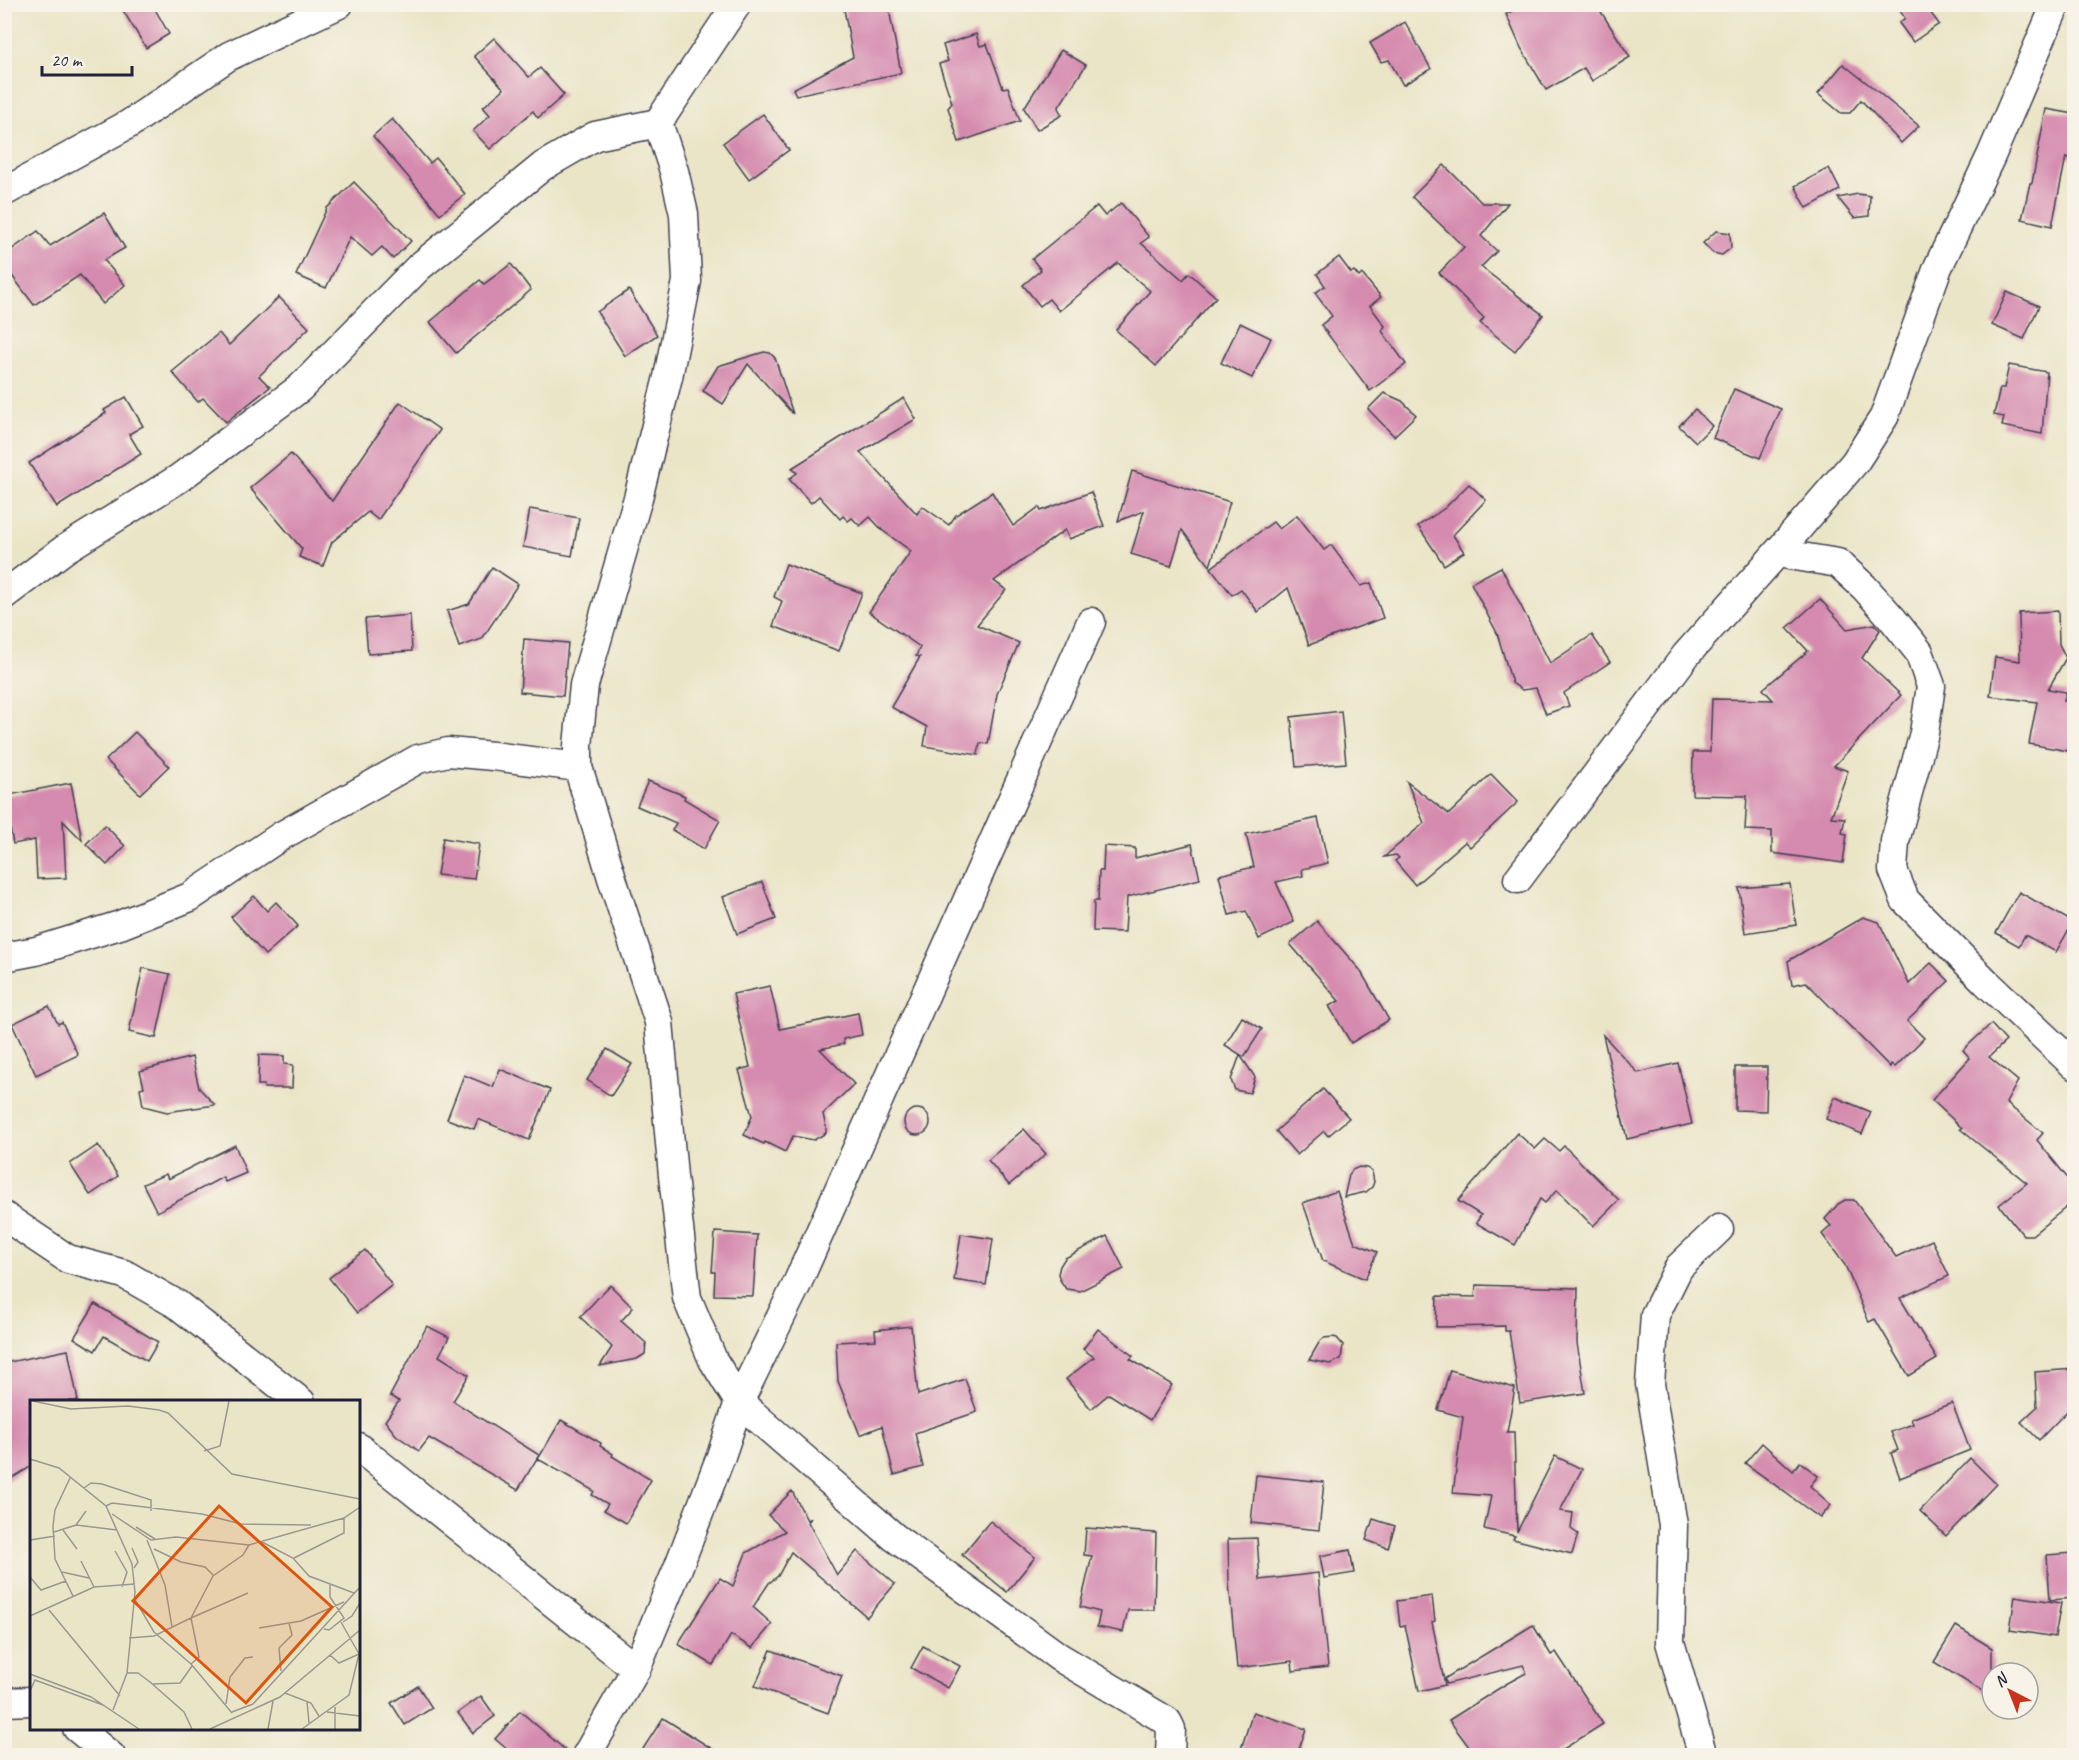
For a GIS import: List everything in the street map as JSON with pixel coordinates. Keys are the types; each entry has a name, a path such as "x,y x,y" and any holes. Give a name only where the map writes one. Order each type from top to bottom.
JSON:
{"street":[{"path":"4,192 129,124 229,56 339,4"},
{"path":"4,595 65,549 177,479 300,388 419,267 543,166 595,135 658,123 737,4"},
{"path":"1518,879 1686,656 1855,462 1884,417 1938,267 1991,156 2056,4"},
{"path":"658,123 674,171 684,214 687,282 668,377 638,498 584,685 578,767 659,1022 687,1299 713,1360 739,1402 894,1537 1059,1657 1167,1721 1171,1729 1170,1755"},
{"path":"1778,553 1838,563 1864,587 1919,652 1931,687 1924,733 1895,841 1893,870 1905,900 1986,982 2074,1065"},
{"path":"586,1755 636,1669 678,1568 739,1402 801,1276 1091,622"},
{"path":"4,957 36,951 120,925 190,897 281,836 418,759 448,752 578,767"},
{"path":"4,1216 68,1259 124,1274 178,1305 299,1400"},
{"path":"1703,1755 1670,1642 1673,1526 1650,1384 1655,1315 1679,1267 1719,1228"},
{"path":"360,1449 636,1669"},
{"path":"4,1702 30,1701"},
{"path":"80,1730 111,1755"}],"building":[{"path":"119,4 152,4 169,34 146,48"},
{"path":"843,4 888,4 901,73 796,95 793,89 853,57"},
{"path":"1527,4 1596,4 1630,57 1592,81 1584,68 1546,90 1521,48 1506,14"},
{"path":"1895,4 1924,4 1939,24 1913,42 1899,23 1905,18"},
{"path":"1405,22 1431,69 1403,85 1389,60 1381,62 1370,43"},
{"path":"976,34 980,46 987,44 1003,88 1008,87 1020,121 959,142 948,108 952,103 939,64 948,61 943,45"},
{"path":"494,38 529,77 540,68 564,95 538,118 533,111 490,149 473,131 490,115 483,107 504,89 474,56"},
{"path":"1061,50 1086,65 1058,108 1062,115 1037,130 1024,108"},
{"path":"1843,64 1919,126 1901,143 1861,100 1850,113 1841,113 1818,94"},
{"path":"2046,109 2074,114 2074,159 2066,157 2052,226 2022,219 2030,183 2032,183"},
{"path":"763,114 789,150 749,179 723,143"},
{"path":"392,119 430,163 436,158 465,194 440,214 373,136"},
{"path":"1444,165 1482,203 1508,203 1481,236 1497,251 1481,267 1543,315 1515,351 1480,323 1484,318 1439,273 1464,247 1412,197"},
{"path":"1829,168 1840,190 1807,208 1795,186"},
{"path":"354,182 411,241 393,259 382,247 372,256 350,237 326,288 296,275 327,208"},
{"path":"1858,194 1870,196 1869,216 1854,218 1838,198"},
{"path":"1121,203 1149,237 1141,243 1183,280 1189,273 1216,297 1156,366 1116,330 1150,291 1118,263 1059,311 1049,299 1040,306 1023,285 1041,270 1032,259 1097,206 1105,216"},
{"path":"104,213 125,248 104,260 125,285 103,304 80,275 34,305 4,265 4,255 38,231 50,246"},
{"path":"1716,231 1730,233 1731,248 1722,255 1713,253 1703,243"},
{"path":"1339,257 1351,273 1354,271 1359,277 1362,274 1381,297 1370,306 1385,326 1382,331 1406,364 1370,391 1321,325 1332,316 1315,293 1325,286 1317,274"},
{"path":"511,264 531,290 456,353 430,322 480,280 484,284"},
{"path":"629,290 657,335 625,356 597,312"},
{"path":"2007,292 2039,306 2024,339 1992,325"},
{"path":"279,297 309,328 259,376 270,387 226,422 203,398 198,402 172,372 219,333 229,345"},
{"path":"1240,323 1271,338 1252,378 1221,363"},
{"path":"764,352 770,353 775,358 793,414 748,364 723,404 703,391 718,366"},
{"path":"2009,365 2047,372 2042,434 2002,426 2004,417 1994,415 2000,388 2004,388"},
{"path":"1734,389 1781,409 1760,458 1713,438"},
{"path":"1384,393 1402,401 1416,415 1394,436 1368,409"},
{"path":"126,397 143,426 129,434 141,454 57,507 29,463 106,413 104,410"},
{"path":"904,398 916,419 860,452 917,514 922,506 949,525 956,515 992,492 1013,526 1039,507 1041,511 1091,492 1104,526 1069,539 1065,530 994,581 1006,590 977,625 1019,643 997,694 988,744 980,743 978,755 924,746 927,727 891,707 920,657 916,656 920,647 869,612 911,551 883,531 870,517 860,526 852,518 848,521 843,516 840,519 819,496 811,503 789,479 797,473 792,468"},
{"path":"400,402 440,430 378,520 368,512 332,542 323,566 299,557 302,549 250,488 291,454 332,501"},
{"path":"1695,409 1712,426 1696,442 1679,426"},
{"path":"1132,471 1230,502 1210,566 1182,530 1171,566 1131,554 1144,511 1118,521"},
{"path":"1469,484 1486,500 1453,535 1464,552 1444,565 1418,526 1445,508"},
{"path":"530,509 579,518 572,556 523,547"},
{"path":"1297,515 1324,550 1331,545 1361,586 1371,583 1383,618 1309,645 1288,588 1258,612 1241,589 1232,595 1211,568 1273,522 1279,529"},
{"path":"786,564 862,593 839,651 773,626 782,601 774,597"},
{"path":"492,567 518,584 482,639 459,647 447,611 469,604"},
{"path":"1501,567 1550,663 1592,635 1610,662 1564,693 1569,706 1546,714 1536,688 1522,690 1512,683 1497,633 1471,583"},
{"path":"1820,599 1847,629 1875,624 1880,630 1862,658 1901,695 1834,766 1848,771 1831,817 1845,818 1842,833 1847,834 1843,863 1772,853 1772,831 1745,830 1747,796 1692,795 1693,752 1710,752 1712,699 1773,700 1763,689 1808,651 1787,628"},
{"path":"2058,611 2059,644 2066,658 2048,689 2066,692 2064,701 2074,702 2074,752 2029,744 2037,702 1990,696 1995,657 2020,661 2019,613"},
{"path":"410,615 412,651 368,654 365,619"},
{"path":"524,639 568,643 563,696 520,692"},
{"path":"1341,711 1346,763 1296,767 1291,717"},
{"path":"135,732 169,766 140,794 106,760"},
{"path":"1491,774 1518,802 1470,847 1465,842 1415,885 1395,861 1399,858 1396,855 1384,857 1424,823 1407,782 1449,814"},
{"path":"648,781 685,796 684,799 720,820 704,849 672,830 676,823 637,806"},
{"path":"71,783 82,840 63,821 66,878 37,879 35,840 13,844 4,796"},
{"path":"1318,818 1328,863 1302,869 1303,876 1276,882 1294,922 1259,939 1246,911 1229,915 1219,875 1254,867 1246,834"},
{"path":"105,825 125,846 107,865 86,844"},
{"path":"443,838 479,844 474,879 437,875"},
{"path":"1192,844 1200,879 1127,897 1125,932 1093,931 1094,901 1098,901 1099,871 1103,871 1104,846 1135,848 1135,858"},
{"path":"762,882 776,919 737,934 723,897"},
{"path":"1790,884 1796,925 1745,933 1739,888"},
{"path":"2019,892 2073,922 2056,952 2025,935 2019,946 1996,933"},
{"path":"254,896 267,911 276,902 298,926 265,955 231,917"},
{"path":"1863,917 1879,922 1909,984 1931,963 1949,981 1907,1021 1924,1038 1895,1067 1891,1064 1890,1067 1806,982 1792,985 1788,961"},
{"path":"1317,921 1360,970 1389,1020 1351,1043 1329,1006 1339,1001 1290,944"},
{"path":"143,968 170,974 156,1038 129,1032"},
{"path":"770,986 780,1029 858,1013 862,1035 843,1039 844,1044 820,1049 854,1084 823,1114 826,1133 814,1140 793,1136 785,1152 744,1135 752,1116 739,1070 750,1067 733,994"},
{"path":"49,1006 58,1024 62,1022 78,1055 36,1075 12,1024"},
{"path":"1242,1017 1262,1029 1244,1057 1225,1045"},
{"path":"1991,1024 2006,1041 1989,1057 2018,1081 2006,1103 2043,1133 2037,1140 2074,1186 2074,1201 2032,1235 2023,1235 1999,1205 2027,1183 1960,1129 1962,1128 1932,1100 1970,1058 1963,1050"},
{"path":"1603,1035 1638,1073 1678,1063 1692,1124 1627,1139"},
{"path":"607,1049 632,1064 611,1096 587,1080"},
{"path":"259,1055 284,1056 284,1064 293,1065 292,1088 264,1088 264,1085 258,1085"},
{"path":"1240,1055 1255,1077 1250,1093 1235,1090 1231,1080"},
{"path":"192,1057 199,1088 215,1105 167,1112 143,1106 140,1088 144,1087 140,1071"},
{"path":"1735,1067 1767,1067 1766,1111 1735,1110"},
{"path":"500,1069 550,1090 529,1140 478,1119 474,1129 447,1119 464,1075 493,1087"},
{"path":"1323,1089 1349,1118 1328,1136 1324,1131 1297,1155 1276,1131"},
{"path":"1835,1097 1871,1112 1862,1134 1826,1119"},
{"path":"917,1109 926,1113 930,1122 926,1131 917,1135 908,1131 904,1122 908,1113"},
{"path":"1024,1129 1046,1154 1009,1185 988,1160"},
{"path":"1517,1133 1535,1149 1545,1139 1559,1151 1564,1146 1619,1200 1593,1226 1557,1190 1545,1203 1540,1199 1515,1245 1476,1223 1481,1215 1458,1201"},
{"path":"98,1145 118,1176 90,1195 70,1164"},
{"path":"235,1145 246,1173 225,1182 223,1177 157,1212 143,1184 166,1174 168,1179"},
{"path":"1359,1167 1367,1168 1372,1172 1374,1182 1372,1187 1366,1192 1344,1197 1349,1175 1352,1170"},
{"path":"1337,1191 1355,1243 1377,1252 1365,1279 1323,1261 1303,1203"},
{"path":"1845,1200 1854,1200 1896,1257 1932,1240 1949,1276 1900,1298 1937,1359 1909,1376 1875,1319 1869,1322 1845,1265 1822,1234 1831,1226 1825,1219 1838,1204"},
{"path":"715,1232 757,1235 753,1296 714,1295 715,1272 712,1272"},
{"path":"961,1234 993,1239 986,1285 954,1280"},
{"path":"1107,1236 1124,1269 1080,1291 1066,1289 1058,1274 1065,1258"},
{"path":"365,1250 392,1285 357,1313 329,1278"},
{"path":"610,1285 633,1308 621,1321 646,1343 645,1354 637,1359 600,1366 612,1347 580,1317"},
{"path":"1476,1285 1578,1288 1577,1343 1585,1393 1520,1403 1509,1331 1505,1331 1505,1326 1436,1327 1437,1296 1475,1297"},
{"path":"95,1304 158,1342 147,1361 104,1336 95,1351 74,1338"},
{"path":"427,1326 449,1337 439,1356 469,1375 453,1401 539,1455 518,1490 429,1438 419,1451 396,1435 385,1421 399,1401 390,1396"},
{"path":"911,1326 918,1395 965,1379 977,1412 915,1433 923,1467 894,1475 882,1426 860,1435 838,1381 836,1342 876,1340 875,1330"},
{"path":"1098,1329 1133,1356 1130,1359 1172,1385 1150,1420 1109,1394 1091,1409 1066,1379 1094,1357 1083,1349"},
{"path":"1333,1337 1343,1345 1341,1359 1330,1364 1309,1360 1320,1341"},
{"path":"68,1350 78,1400 30,1400 30,1467 4,1483 4,1363"},
{"path":"2074,1369 2074,1404 2039,1440 2021,1422 2037,1407 2035,1372"},
{"path":"1450,1370 1515,1388 1507,1432 1514,1432 1517,1532 1555,1456 1582,1469 1560,1511 1573,1513 1571,1529 1578,1534 1572,1554 1484,1529 1491,1496 1453,1493 1463,1417 1438,1410"},
{"path":"1952,1403 1970,1450 1900,1478 1891,1453 1898,1450 1891,1432 1913,1424 1911,1419"},
{"path":"561,1420 601,1443 600,1446 613,1454 612,1456 651,1480 626,1523 604,1510 608,1504 592,1495 594,1491 538,1459"},
{"path":"1762,1443 1793,1471 1800,1462 1818,1476 1810,1486 1831,1505 1820,1518 1745,1463"},
{"path":"1970,1458 1996,1484 1946,1536 1920,1511"},
{"path":"1256,1475 1324,1482 1319,1530 1251,1523"},
{"path":"792,1491 807,1520 811,1518 808,1522 837,1575 857,1551 895,1584 867,1617 791,1552 778,1576 769,1583 753,1607 772,1624 752,1648 731,1635 713,1665 678,1644 720,1578 733,1586 746,1553 785,1531 768,1515"},
{"path":"1373,1519 1395,1526 1388,1548 1366,1540"},
{"path":"990,1521 1035,1557 1007,1592 962,1555"},
{"path":"1086,1528 1156,1533 1154,1610 1128,1610 1123,1632 1097,1627 1100,1612 1080,1607 1092,1556 1084,1555"},
{"path":"1257,1538 1260,1580 1318,1573 1328,1667 1293,1671 1292,1661 1237,1668 1229,1583 1228,1539"},
{"path":"1350,1550 1354,1573 1324,1578 1320,1556"},
{"path":"2074,1553 2074,1598 2050,1600 2047,1555"},
{"path":"1432,1596 1435,1621 1432,1622 1445,1685 1419,1691 1405,1625 1400,1626 1397,1601"},
{"path":"2015,1596 2061,1603 2055,1637 2010,1630"},
{"path":"1533,1625 1551,1655 1556,1652 1603,1724 1554,1755 1475,1755 1449,1720 1526,1671 1523,1665 1447,1684 1444,1679"},
{"path":"1956,1626 1992,1648 1992,1661 1980,1661 1980,1690 1934,1662"},
{"path":"923,1646 960,1666 948,1688 911,1668"},
{"path":"771,1650 842,1676 828,1713 755,1686"},
{"path":"418,1686 432,1708 405,1725 391,1703"},
{"path":"481,1696 495,1716 473,1733 458,1713"},
{"path":"520,1711 570,1755 514,1755 495,1739"},
{"path":"1253,1712 1306,1729 1297,1755 1239,1755"},
{"path":"663,1718 722,1755 639,1755"}]}
